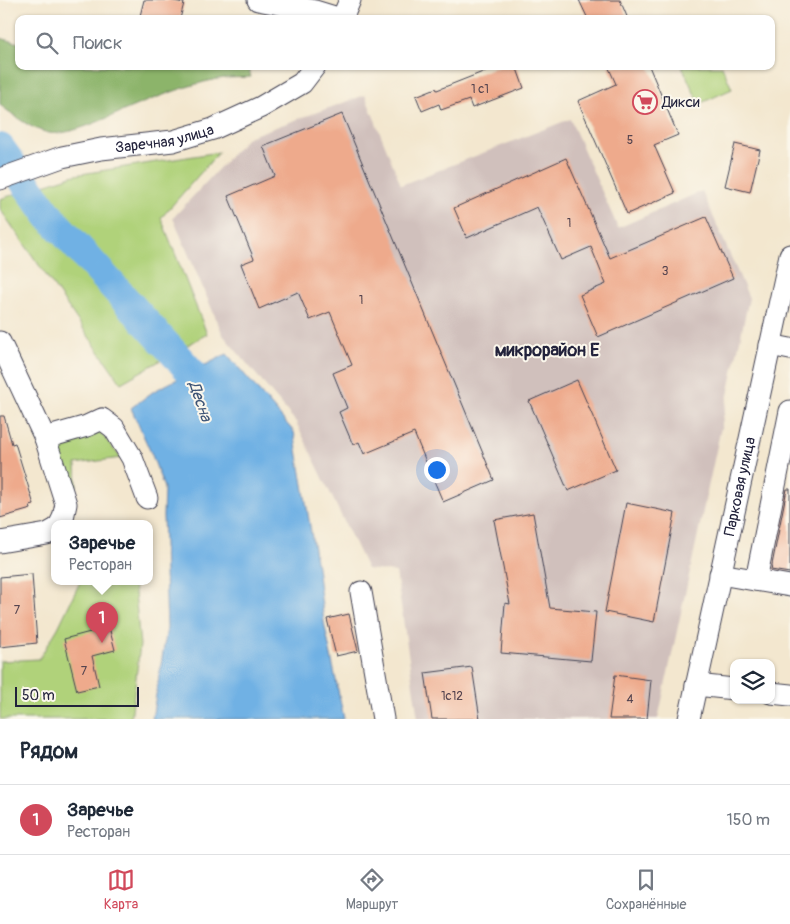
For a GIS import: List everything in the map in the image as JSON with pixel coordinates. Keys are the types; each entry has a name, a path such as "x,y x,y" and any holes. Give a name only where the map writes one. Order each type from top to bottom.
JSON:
{"street":[{"path":"258,0 328,15"},
{"path":"343,15 350,0"},
{"name":"Заречная улица","path":"0,179 62,157 101,149 173,142 213,129 261,107 302,83 312,70"},
{"name":"Парковая улица","path":"689,719 720,574 780,347 790,254"},
{"path":"0,342 45,438 66,504 62,520"},
{"path":"756,580 790,412"},
{"path":"45,438 87,426 102,419 114,428 132,458 147,498"},
{"path":"0,542 51,532"},
{"path":"720,574 790,586"},
{"path":"361,592 383,719"},
{"path":"696,685 730,689"},
{"path":"775,693 790,695"}],"shaded area":[{"path":"365,95 401,185 570,119 618,228 702,191 749,298 658,719 418,719 396,572 367,569 296,422 223,335 173,218 248,137"}],"green space":[{"path":"0,38 15,42 15,70 249,70 251,77 222,78 176,90 82,128 58,133 49,133 29,125 0,105"},
{"path":"684,70 724,70 732,89 699,104"},
{"path":"219,152 161,218 207,334 121,383 0,209 0,199 75,175"},
{"path":"100,432 121,458 76,464 77,486 65,487 54,447"},
{"path":"79,585 134,585 140,645 131,719 0,719 0,661 39,659 58,628"}],"water":[{"path":"227,354 294,432 317,567 324,622 344,719 152,719 167,628 163,516 164,488 131,408 154,391"}],"building":[{"path":"144,0 169,0 184,3 181,15 140,15"},
{"path":"579,0 620,0 626,15 586,15"},
{"path":"488,70 517,70 524,88 472,108 469,100 441,110 439,104 422,111 416,96 436,88 437,90"},
{"path":"610,70 651,70 678,135 654,145 675,193 627,214 578,101 616,84"},
{"path":"342,114 494,480 443,502 414,433 364,454 359,442 353,445 339,412 347,408 333,373 352,365 330,312 310,320 298,292 259,309 241,264 254,259 228,196 275,176 263,146"},
{"path":"735,144 760,150 750,192 725,186"},
{"path":"566,158 610,258 706,217 733,278 598,337 580,295 606,284 591,247 561,260 537,207 467,238 454,208"},
{"path":"577,380 616,470 568,491 529,401"},
{"path":"0,416 4,416 12,444 15,443 34,505 30,506 31,509 0,518"},
{"path":"787,489 790,489 790,573 771,570"},
{"path":"626,503 675,513 654,622 605,612"},
{"path":"533,513 550,608 596,612 591,661 501,653 505,603 510,604 494,520"},
{"path":"32,574 37,643 0,647 0,577"},
{"path":"349,614 358,651 336,656 327,619"},
{"path":"109,627 115,650 92,656 99,686 77,691 64,639"},
{"path":"472,667 480,719 432,719 425,673"},
{"path":"615,675 651,680 647,719 609,719"}],"waterway":[{"name":"Десна","path":"0,148 50,217 191,372 204,410"}],"place":[{"name":"Дикси","path":"645,102"},
{"name":"Заречье","path":"102,643"}],"district":[{"name":"микрорайон Е","path":"547,350"}]}
